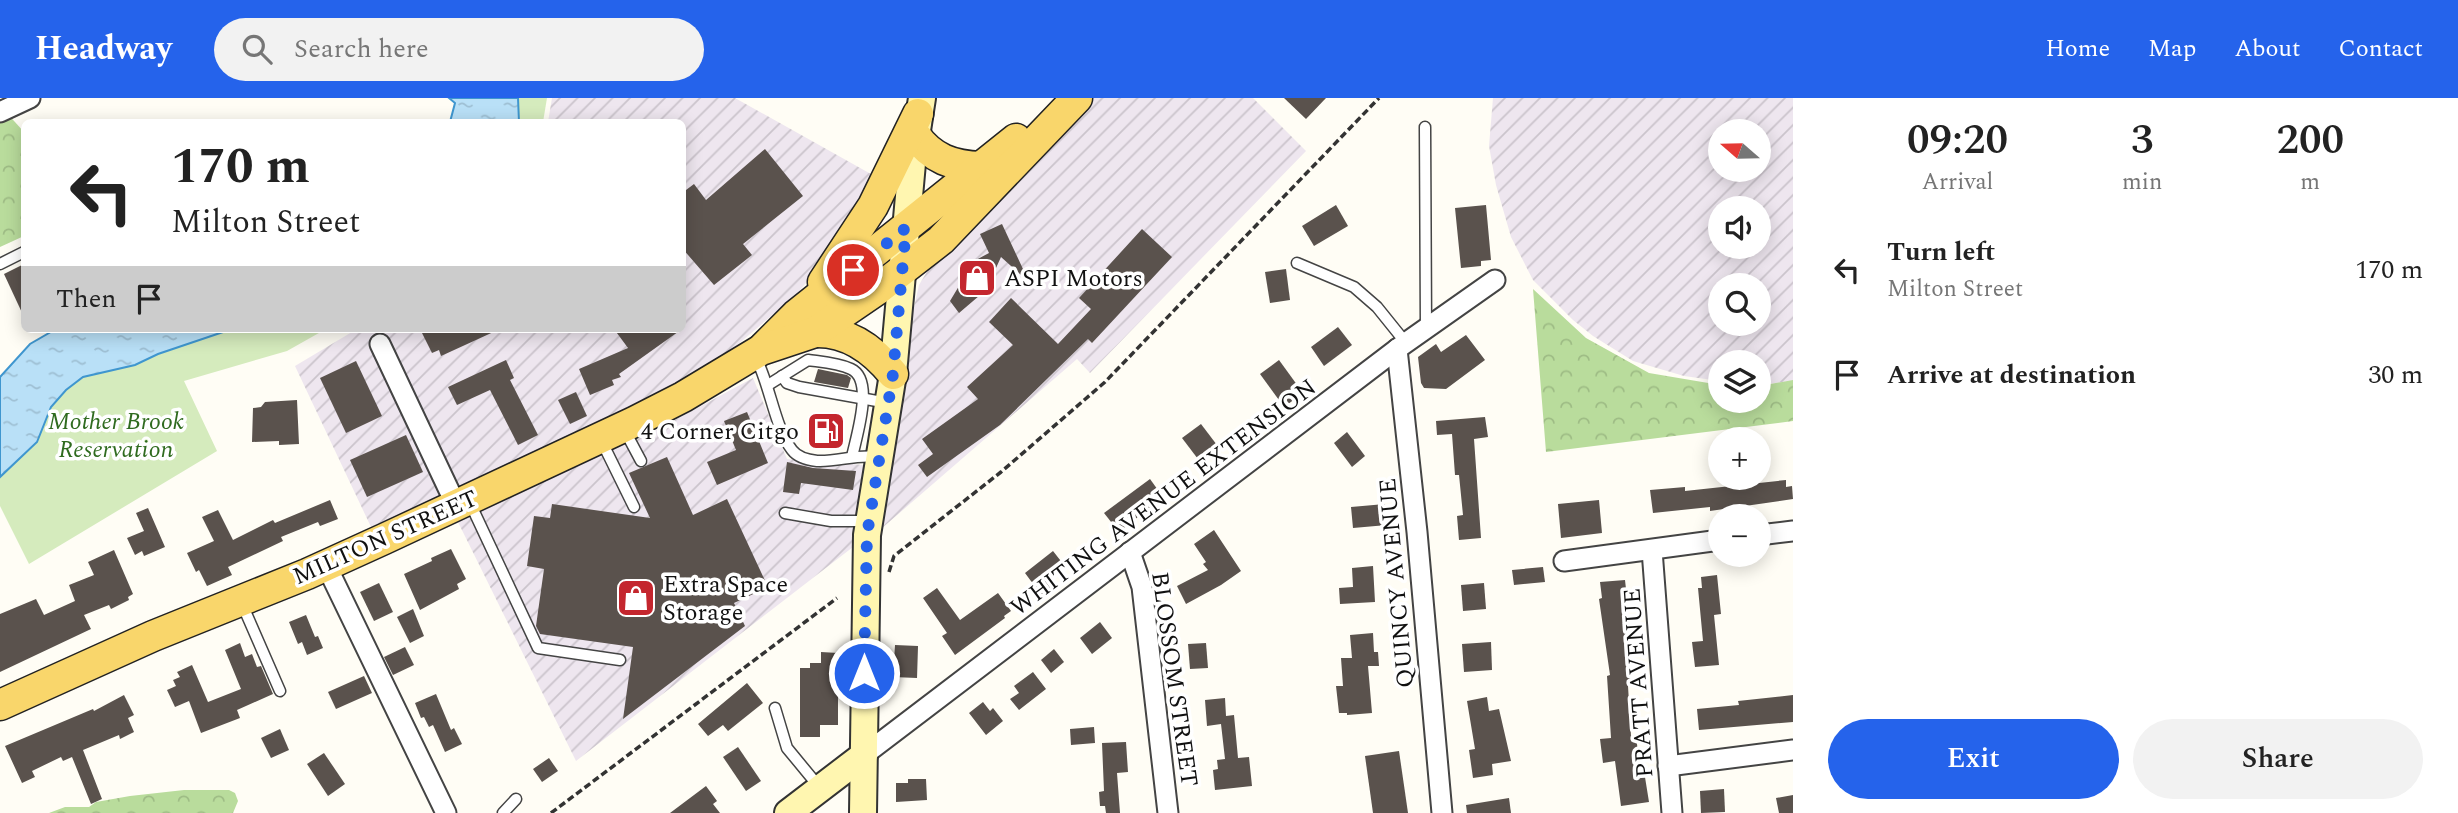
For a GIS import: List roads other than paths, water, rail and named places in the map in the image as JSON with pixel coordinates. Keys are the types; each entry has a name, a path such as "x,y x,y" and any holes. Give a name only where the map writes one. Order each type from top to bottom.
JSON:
{"main road":[{"name":"MILTON STREET","path":"805,323 906,228 1067,98"},
{"name":"MILTON STREET","path":"0,705 142,641 326,565 612,433 683,397 805,323 903,270 941,240 1077,98"},
{"path":"918,116 932,155 961,166 981,167"},
{"path":"882,392 876,354 839,333 805,323 885,183 918,116"}],"street":[{"path":"0,112 30,98"},
{"path":"863,813 865,562 880,458 882,392 903,270 918,116"},
{"name":"WHITING AVENUE EXTENSION","path":"864,755 1401,346 1495,281"},
{"path":"380,344 462,502"},
{"name":"QUINCY AVENUE","path":"1401,346 1442,813"},
{"path":"1771,534 1793,531"},
{"path":"1564,561 1708,542"},
{"name":"PRATT AVENUE","path":"1652,550 1672,813"},
{"name":"BLOSSOM STREET","path":"1130,552 1142,587 1168,813"},
{"path":"326,565 446,813"},
{"path":"1668,766 1793,750"},
{"path":"788,813 864,755"}],"lane":[{"path":"1425,127 1426,328"},
{"path":"0,264 21,254"},
{"path":"1297,263 1354,287 1377,307 1401,346"},
{"path":"757,352 783,435 793,452 801,458 815,461 842,460 862,455 880,458"},
{"path":"768,385 808,360 851,369 862,380 882,392"},
{"path":"782,376 787,383 799,387 882,392"},
{"path":"852,457 882,392"},
{"path":"612,433 641,461"},
{"path":"612,433 634,507"},
{"path":"462,502 538,648 620,660"},
{"path":"785,513 831,521 869,521"},
{"path":"240,600 280,691"},
{"path":"775,708 788,748 821,788"},
{"path":"503,813 516,799"}],"water":[{"path":"449,98 518,98 519,119 451,119 455,103"},
{"path":"49,333 220,333 158,354 135,365 83,377 66,390 51,407 37,442 0,477 0,377 30,344"}],"place":[{"name":"ASPI Motors","path":"977,278"},
{"name":"4 Corner Citgo","path":"826,431"},
{"name":"Extra Space Storage","path":"636,598"}],"park label":[{"name":"Mother Brook Reservation","path":"116,435"}]}
